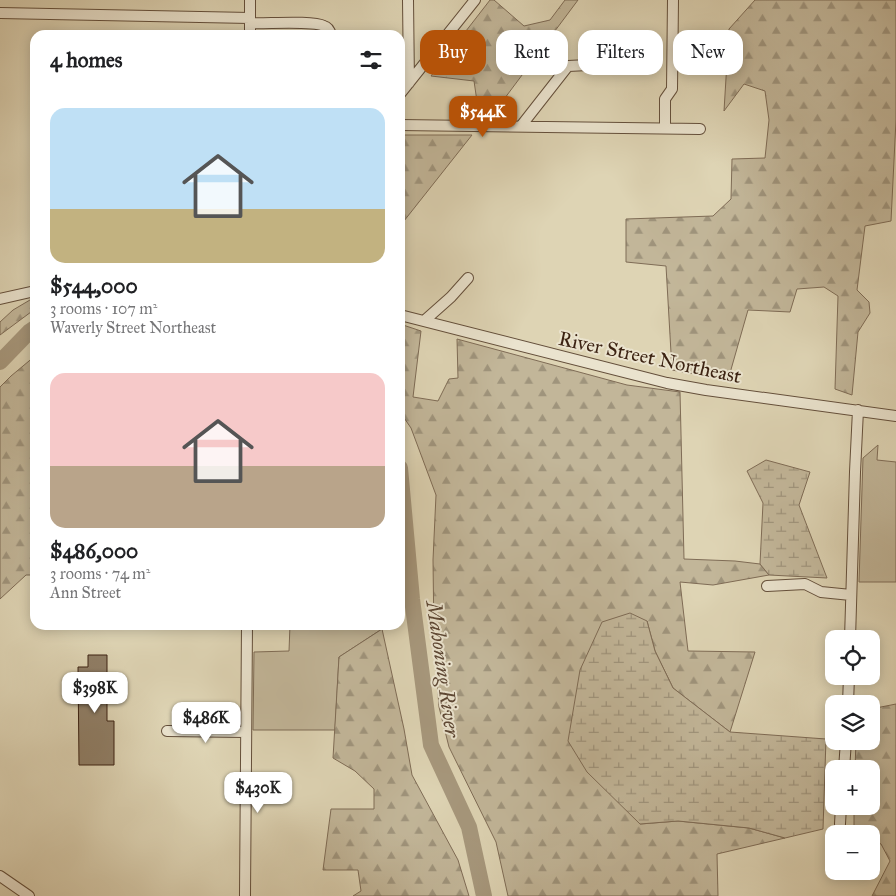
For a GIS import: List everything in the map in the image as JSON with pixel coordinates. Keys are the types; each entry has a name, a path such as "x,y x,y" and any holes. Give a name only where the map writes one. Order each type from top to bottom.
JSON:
{"street":[{"path":"250,0 250,30"},
{"path":"408,0 409,83"},
{"path":"405,88 475,0"},
{"path":"665,128 665,99 672,89 673,0"},
{"path":"0,13 312,23 324,26 329,30"},
{"path":"521,126 568,66 578,66"},
{"path":"405,124 700,129"},
{"path":"424,321 451,297 468,278"},
{"path":"0,299 30,291"},
{"name":"River Street Northeast","path":"405,316 667,383 896,416"},
{"path":"850,630 858,410"},
{"path":"767,586 805,584 821,592 851,595"},
{"path":"245,896 247,630"},
{"path":"167,731 246,732"},
{"path":"840,815 840,824"},
{"path":"0,876 29,896"}],"green space":[{"path":"490,0 494,0 524,26 550,20 565,0 578,0 556,30 496,30 496,75 522,75 490,118 479,115 474,81 431,76 486,75 486,30 467,30"},
{"path":"755,0 896,0 896,120 891,221 865,226 857,290 869,302 870,313 858,332 852,395 835,389 838,296 824,287 797,289 790,312 748,310 728,380 672,370 666,266 626,262 626,219 713,216 731,199 732,159 765,158 769,120 765,91 744,84 724,111 726,75 743,75 743,30 729,29"},
{"path":"405,135 472,135 405,220"},
{"path":"30,300 30,313 0,335 0,322 13,310"},
{"path":"405,326 421,331 413,397 438,401 449,379 458,378 457,339 627,385 680,392 684,559 760,564 769,575 713,585 680,582 688,651 755,652 730,732 673,688 655,651 647,621 640,824 678,821 749,828 785,838 717,854 718,896 508,896 496,842 449,747 439,707 434,639 433,560 436,495 411,428 405,419"},
{"path":"30,360 30,575 26,575 0,599 0,387"},
{"path":"878,445 877,460 896,462 896,582 859,582 863,458"},
{"path":"766,460 810,472 799,505 827,578 769,575 760,564 763,503 747,471"},
{"path":"630,613 647,621 655,651 673,688 730,732 825,739 823,829 785,838 749,828 678,821 640,824 587,772 568,741 580,670 602,622"},
{"path":"290,630 380,630 339,657 335,730 253,730 254,652 289,651"},
{"path":"382,630 412,775 458,860 469,896 353,896 361,891 358,870 323,870 331,809 374,809 374,789 355,771 333,758 339,657"},
{"path":"896,704 896,896 872,896 890,861 880,844 880,825 854,825 854,815 880,815 880,760 855,760 856,750 880,750 880,707"}],"building":[{"path":"88,655 107,655 107,721 114,721 114,765 79,765 78,667 88,667"}],"waterway":[{"name":"Mahoning River","path":"0,362 30,331"},
{"name":"Mahoning River","path":"405,523 412,599 431,745 469,827 484,896"}]}
